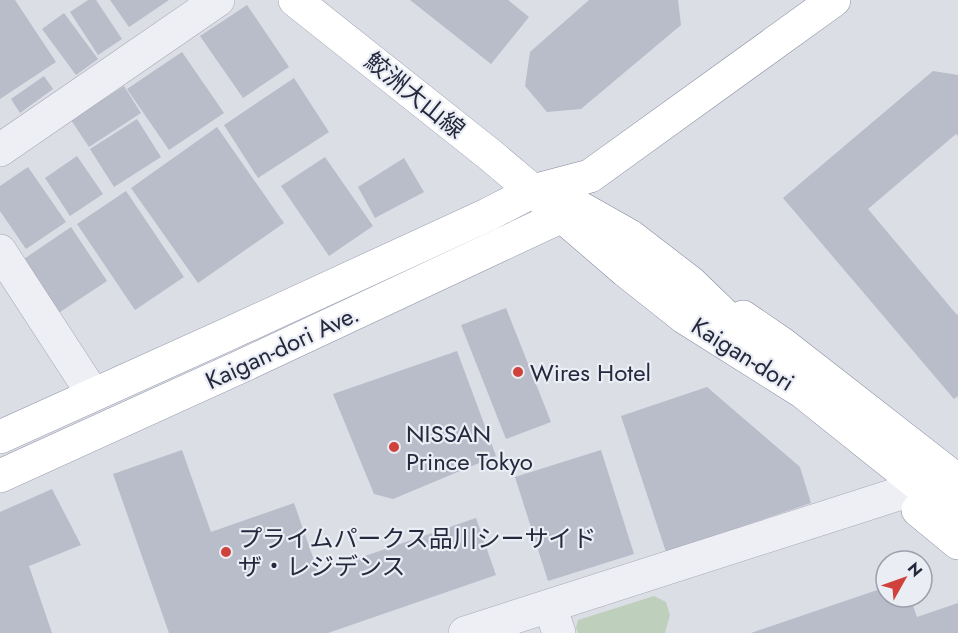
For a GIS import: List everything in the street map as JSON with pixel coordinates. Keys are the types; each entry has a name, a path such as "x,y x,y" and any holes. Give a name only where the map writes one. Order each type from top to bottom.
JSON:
{"main road":[{"name":"鮫洲大山線","path":"296,0 533,191"},
{"path":"570,211 590,176 834,0"},
{"name":"Kaigan-dori Ave.","path":"0,437 237,330 533,191 590,176"},
{"name":"Kaigan-dori","path":"533,191 570,211 630,236 691,283 803,392"},
{"name":"Kaigan-dori Ave.","path":"0,476 242,366 570,211"},
{"name":"Kaigan-dori","path":"570,211 626,271 684,317 803,392"},
{"path":"691,283 781,343 958,481"},
{"path":"684,317 787,405 958,543"},
{"path":"803,392 958,516"}],"street":[{"path":"0,150 218,0"},
{"path":"0,251 93,394"},
{"path":"465,633 554,620 898,494"}],"green space":[{"path":"654,596 666,602 670,615 665,633 578,633 576,628 578,620"}],"building":[{"path":"0,0 15,0 56,62 0,99"},
{"path":"88,0 96,0 122,39 98,55 70,12"},
{"path":"110,0 169,0 129,27"},
{"path":"410,0 508,0 529,17 491,64"},
{"path":"589,0 678,0 681,25 581,109 547,112 525,86 530,52"},
{"path":"247,5 289,67 243,98 200,36"},
{"path":"64,13 98,59 76,75 42,29"},
{"path":"182,52 224,113 169,150 127,89"},
{"path":"933,71 958,75 958,136 956,134 868,209 958,314 958,396 954,399 783,198"},
{"path":"44,76 53,89 20,113 11,99"},
{"path":"294,78 329,132 258,178 224,125"},
{"path":"124,86 141,113 89,147 71,120"},
{"path":"137,119 161,157 114,187 90,149"},
{"path":"217,127 284,223 198,283 131,188"},
{"path":"77,156 103,194 70,216 45,178"},
{"path":"325,157 373,226 329,256 281,186"},
{"path":"404,158 424,192 375,218 358,187"},
{"path":"28,167 66,222 26,249 0,211 0,186"},
{"path":"126,191 184,277 135,310 77,224"},
{"path":"71,227 107,281 57,314 21,261"},
{"path":"506,308 551,422 506,439 461,325"},
{"path":"457,351 496,456 393,499 374,494 333,394"},
{"path":"707,387 800,467 811,503 666,552 621,416"},
{"name":"プライムパークス品川シーサイド ザ・レジデンス","path":"182,450 211,532 294,503 318,572 476,518 496,575 328,633 169,633 113,474"},
{"path":"601,450 634,554 548,581 515,477"},
{"path":"52,489 81,545 29,566 52,633 0,633 0,512"},
{"path":"874,591 874,609 914,609 917,617 958,603 958,633 751,633"}],"place":[{"name":"Wires Hotel","path":"518,372"},
{"name":"NISSAN Prince Tokyo","path":"394,447"},
{"name":"プライムパークス品川シーサイド ザ・レジデンス","path":"226,552"}]}
